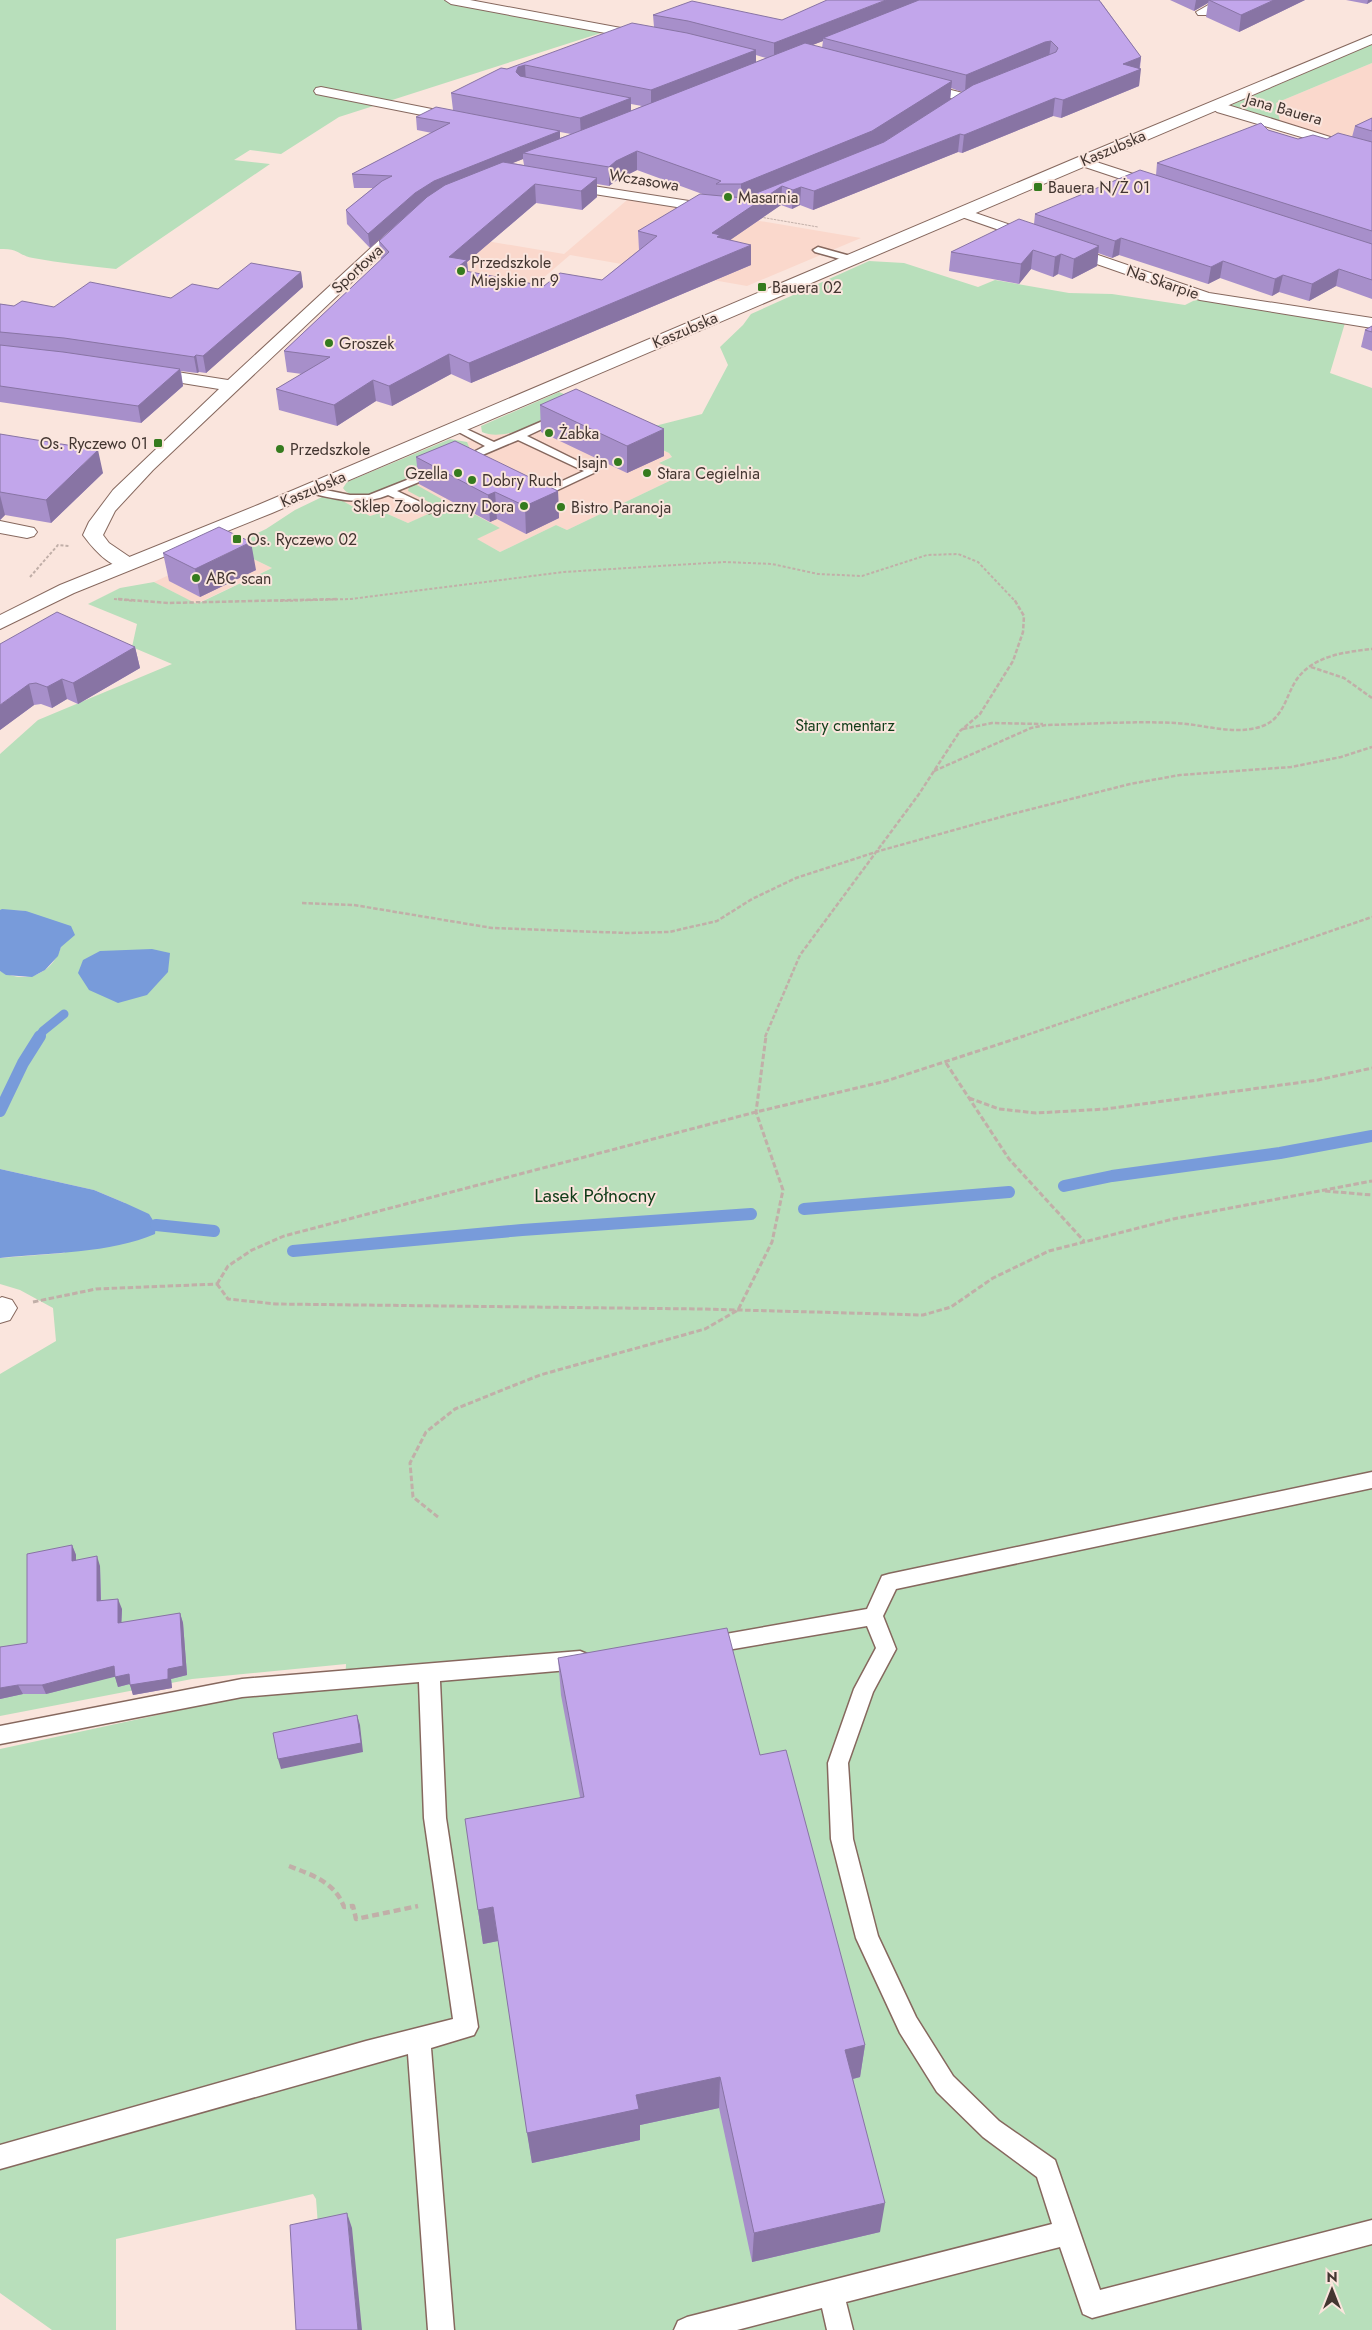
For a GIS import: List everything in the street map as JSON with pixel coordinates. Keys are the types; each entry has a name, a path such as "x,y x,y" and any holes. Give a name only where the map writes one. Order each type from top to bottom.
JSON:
{"street":[{"path":"451,0 659,39"},
{"path":"1202,12 1216,6 1217,0"},
{"name":"Kaszubska","path":"0,623 67,589 311,490 961,212 1372,39"},
{"path":"900,81 971,96 951,108"},
{"path":"320,91 474,121"},
{"name":"Jana Bauera","path":"1215,105 1222,109 1372,154"},
{"path":"1081,161 1173,191"},
{"name":"Wczasowa","path":"546,182 719,210 743,211"},
{"name":"Na Skarpie","path":"961,212 1206,297 1372,323"},
{"name":"Sportowa","path":"127,564 102,546 93,535 100,516 118,496 232,386 415,216"},
{"path":"129,370 232,386"},
{"path":"0,527 27,532"}],"lane":[{"path":"818,250 851,259"},
{"path":"496,468 466,458 571,412"},
{"path":"456,428 494,446"},
{"path":"518,436 593,471 547,492 521,480"},
{"path":"311,490 355,499 372,498 444,468"},
{"path":"390,492 429,510"},
{"path":"1372,1480 889,1582 873,1616 886,1649 864,1689 838,1763 842,1839 867,1938 908,2025 945,2084 991,2129 1046,2169 1092,2305 1372,2232"},
{"path":"691,1647 873,1616"},
{"path":"0,1734 242,1688 429,1671 596,1659"},
{"path":"0,2157 466,2027 435,1818 429,1671"},
{"path":"419,2039 441,2330"},
{"path":"687,2330 1067,2233"},
{"path":"831,2293 840,2330"}],"path":[{"path":"743,211 749,215 821,228"},
{"path":"67,589 102,598 168,603 351,599 564,572 654,565 724,562 772,564 818,574 862,576 927,555 958,554 978,562 1015,600 1024,616 1024,632 1013,662 980,714 960,731 879,851 800,955 765,1038 756,1112 784,1190 772,1242 738,1310 705,1329 540,1375 455,1409 426,1432 410,1463 414,1498 438,1518"},
{"path":"960,731 973,725 993,723 1046,725 1175,723 1216,728 1254,728 1276,719 1296,680 1311,667 1332,654 1372,648"},
{"path":"1311,667 1336,674 1358,684 1372,698"},
{"path":"934,772 1031,728 1046,725"},
{"path":"302,902 354,905 492,928 627,933 669,932 717,921 752,899 796,878 879,851 1008,815 1130,784 1180,775 1291,767 1341,757 1372,747"},
{"path":"216,1284 228,1266 252,1250 284,1236 756,1112 886,1081 946,1063 1372,917"},
{"path":"946,1063 1009,1159 1084,1241"},
{"path":"969,1098 999,1108 1036,1113 1106,1109 1318,1080 1372,1068"},
{"path":"216,1284 228,1300 276,1304 738,1310 923,1315 951,1307 993,1278 1049,1251 1173,1219 1372,1181"},
{"path":"1319,1191 1372,1194"},
{"path":"1,1310 96,1289 216,1284"},
{"path":"290,1866 334,1887 342,1897 344,1907 354,1906 356,1919 447,1900"}],"shaded area":[{"path":"1372,63 1372,148 1280,122 1276,103"},
{"path":"627,200 861,238 747,286 570,255 500,315 415,229 564,254"},
{"path":"564,403 669,453 672,457 660,462 684,474 567,530 556,525 500,552 476,539 500,527 425,516 408,523 383,512 370,516 341,500 467,442"},
{"path":"229,547 272,568 196,604 154,582"}],"green space":[{"path":"0,0 444,0 604,32 339,117 281,154 250,150 234,160 270,164 116,269 33,258 15,251 0,249"},
{"path":"1372,44 1372,63 1276,103 1280,122 1231,105"},
{"path":"869,261 904,263 978,287 995,280 1069,293 1112,294 1185,305 1197,299 1345,323 1330,373 1372,388 1372,2330 326,2330 316,2199 313,2194 116,2239 116,2330 52,2330 0,2293 0,1749 255,1694 345,1687 346,1664 192,1679 0,1716 0,1374 56,1341 53,1308 20,1290 0,1284 0,1258 64,1253 125,1203 94,1190 0,1169 0,971 19,977 37,974 51,964 61,947 26,911 0,910 0,754 38,720 172,664 132,647 137,624 88,604 120,588 154,582 197,604 272,568 229,547 266,529 295,510 322,497 341,500 370,516 383,512 408,523 453,503 500,528 477,539 500,552 556,525 567,530 684,474 659,463 672,457 669,453 574,408 515,432 492,434 482,432 481,426 559,392 647,428 702,414 728,365 720,347 743,325 751,314"},
{"path":"450,439 467,442 470,449 421,475 376,493 358,496 348,493 343,488 347,482"},
{"path":"415,484 445,501 436,506 408,491 409,487"}],"water":[{"path":"0,910 26,911 71,926 75,935 61,947 58,956 45,970 32,977 6,975 0,971"},
{"path":"152,949 170,953 168,972 147,995 118,1003 89,990 78,973 83,960 100,951"},
{"path":"0,1169 94,1190 125,1203 149,1214 156,1225 155,1234 99,1249 0,1258"}],"building":[{"path":"827,0 886,0 774,43 688,21 653,15 692,1 782,20"},
{"path":"919,0 1099,0 1141,57 1123,64 1141,69 1063,100 1055,98 964,135 960,134 814,191 801,187 793,190 782,186 712,233 720,235 717,237 751,245 469,363 449,354 389,386 373,380 334,405 276,389 330,357 284,351 389,252 379,241 427,197 445,185 503,162 597,178 581,191 535,184 449,257 467,260 455,269 544,286 560,273 602,280 657,236 638,231 700,194 744,198 884,142 973,85 1056,52 1058,48 1051,41 1045,42 966,75 823,38"},
{"path":"1209,0 1274,0 1241,15"},
{"path":"632,23 687,33 756,50 651,90 525,65 518,67 516,72 520,76 631,98 580,118 451,93 501,68 507,69"},
{"path":"805,43 952,81 872,131 741,184 716,184 721,181 637,151 616,161 609,167 523,153"},
{"path":"436,107 560,131 434,181 415,193 368,234 346,210 382,181 392,176 352,174 450,123 416,117"},
{"path":"1372,118 1372,131 1355,126"},
{"path":"1261,123 1268,130 1298,139 1313,135 1327,139 1338,133 1372,142 1372,231 1157,163"},
{"path":"1140,170 1372,244 1372,280 1339,269 1312,284 1283,275 1275,279 1223,261 1211,267 1121,238 1115,241 1035,214"},
{"path":"1019,219 1099,246 1074,259 1061,254 1055,257 1033,250 1021,264 951,252"},
{"path":"251,263 301,272 203,356 196,355 194,357 64,338 0,332 0,304 14,306 22,301 54,307 90,282 171,298 192,284 218,289"},
{"path":"1372,326 1372,332 1365,330"},
{"path":"0,345 180,369 138,406 0,386"},
{"path":"576,389 664,429 627,446 540,405"},
{"path":"0,434 98,450 46,500 0,492"},
{"path":"455,441 558,491 525,506 495,492 488,495 416,457"},
{"path":"219,527 251,542 195,569 163,553"},
{"path":"57,612 135,647 73,683 62,679 47,687 36,683 29,684 0,705 0,644"},
{"path":"72,1545 72,1561 97,1556 97,1601 118,1599 118,1623 180,1613 183,1666 168,1669 168,1679 130,1685 129,1674 115,1677 114,1666 42,1685 18,1685 0,1688 0,1647 27,1643 27,1554"},
{"path":"727,1628 760,1755 786,1750 865,2045 845,2050 885,2203 754,2233 720,2077 636,2095 639,2109 527,2133 493,1907 478,1910 465,1819 584,1797 558,1658"},
{"path":"357,1715 361,1743 278,1759 273,1733"},
{"path":"347,2213 358,2330 296,2330 290,2225"}],"waterway":[{"path":"39,1037 43,1031 64,1014"},
{"path":"0,1111 23,1063 40,1036"},
{"path":"1064,1186 1112,1176 1280,1153 1372,1136"},
{"path":"804,1209 1009,1192"},
{"path":"293,1251 522,1230 751,1214"},
{"path":"156,1225 214,1231"}],"place":[{"name":"Bauera N/Ż 01","path":"1038,187"},
{"name":"Masarnia","path":"728,197"},
{"name":"Przedszkole Miejskie nr 9","path":"461,271"},
{"name":"Bauera 02","path":"762,287"},
{"name":"Groszek","path":"329,343"},
{"name":"Żabka","path":"549,433"},
{"name":"Os. Ryczewo 01","path":"158,443"},
{"name":"Przedszkole","path":"280,449"},
{"name":"Isajn","path":"618,462"},
{"name":"Gzella","path":"458,473"},
{"name":"Stara Cegielnia","path":"647,473"},
{"name":"Dobry Ruch","path":"472,480"},
{"name":"Sklep Zoologiczny Dora","path":"524,506"},
{"name":"Bistro Paranoja","path":"561,507"},
{"name":"Os. Ryczewo 02","path":"237,539"},
{"name":"ABC scan","path":"196,578"}],"park label":[{"name":"Stary cmentarz","path":"845,725"},
{"name":"Lasek Północny","path":"595,1195"}]}
